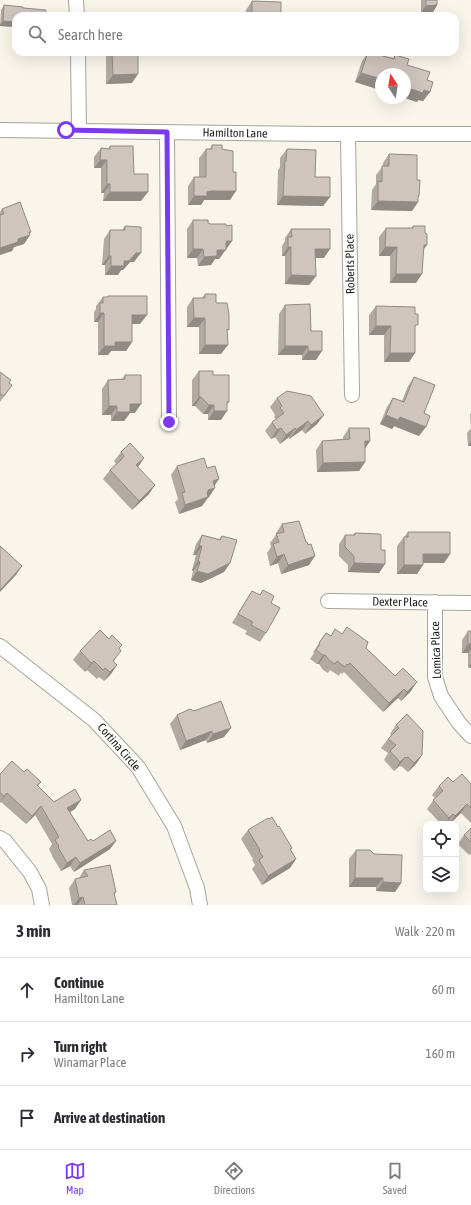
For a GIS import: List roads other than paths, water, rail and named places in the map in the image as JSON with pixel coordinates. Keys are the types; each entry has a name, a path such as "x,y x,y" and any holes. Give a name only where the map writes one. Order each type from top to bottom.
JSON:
{"street":[{"path":"76,0 77,12"},
{"path":"78,56 79,130"},
{"name":"Hamilton Lane","path":"0,130 471,134"},
{"path":"167,132 169,422"},
{"name":"Roberts Place","path":"348,134 352,395"},
{"name":"Dexter Place","path":"328,601 471,603"},
{"name":"Lomica Place","path":"435,602 435,677 441,696 459,723 471,736"},
{"name":"Cortina Circle","path":"0,646 94,720 138,766 174,826 197,888 200,905"},
{"path":"0,838 5,841 30,872 39,889 42,905"}]}
